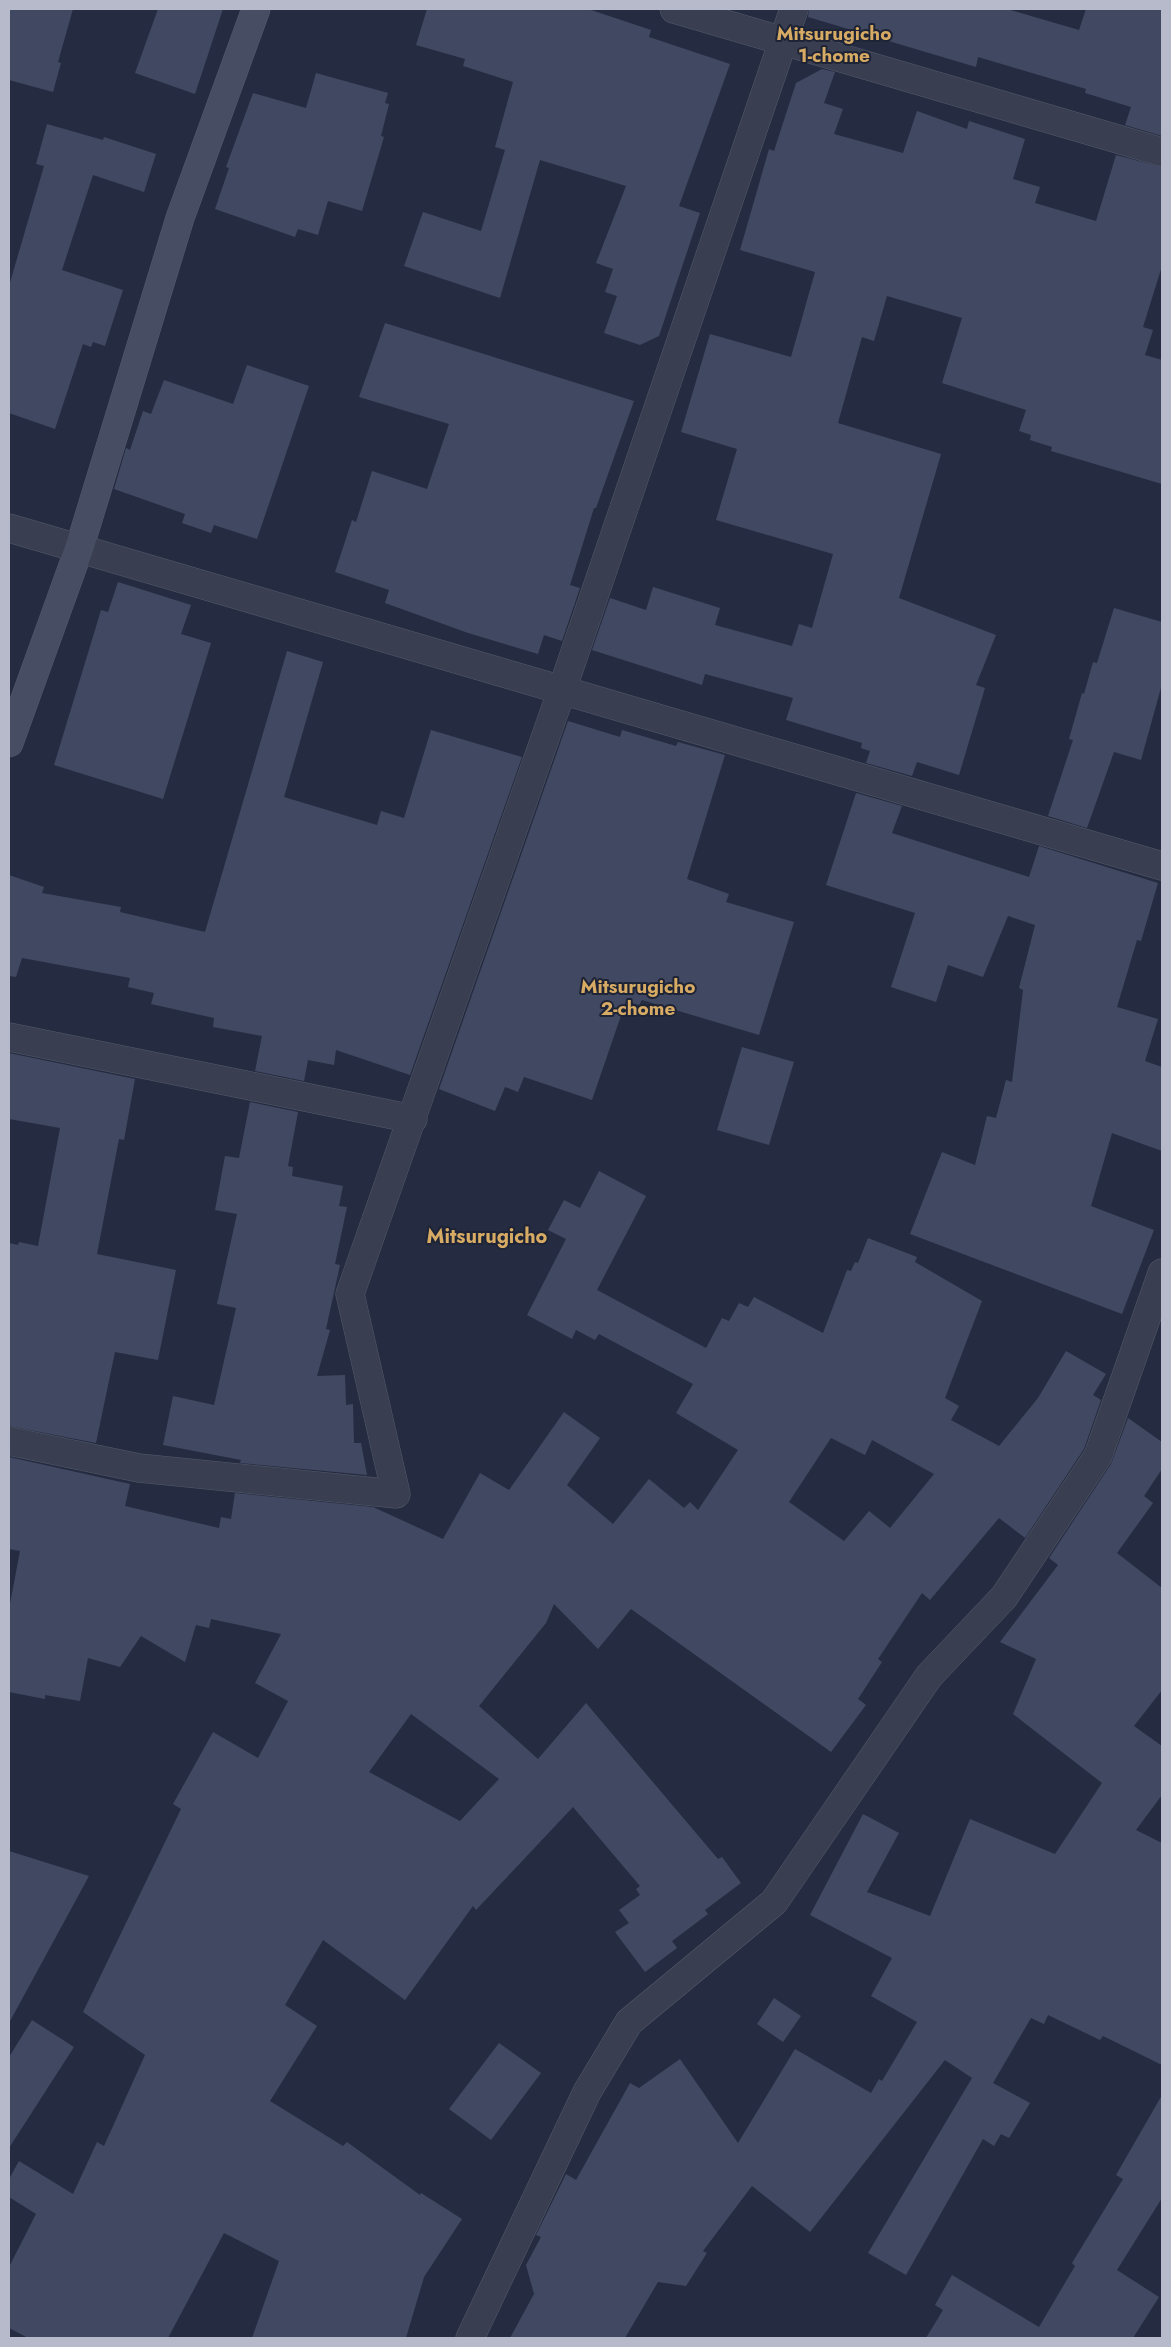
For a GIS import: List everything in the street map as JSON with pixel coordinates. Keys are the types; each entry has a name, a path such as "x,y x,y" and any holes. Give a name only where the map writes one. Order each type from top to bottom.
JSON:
{"street":[{"path":"9,743 79,549 180,218 256,9"},
{"path":"674,9 1162,152"},
{"path":"9,1441 139,1468 396,1494 350,1294 413,1120 562,690 794,9"},
{"path":"9,528 1162,866"},
{"path":"9,1036 413,1120"},
{"path":"470,2338 587,2092 630,2022 774,1902 929,1676 1004,1597 1098,1456 1162,1273"}],"building":[{"path":"9,9 73,9 58,62 61,63 53,92 9,80"},
{"path":"158,9 223,9 195,94 135,73"},
{"path":"427,9 588,9 651,30 649,37 730,64 679,206 700,213 659,336 640,345 604,333 617,296 605,292 613,269 596,263 626,186 540,160 500,298 404,266 423,212 481,231 505,150 495,147 513,82 463,66 465,59 416,45"},
{"path":"809,9 1007,9 1079,30 1086,9 1162,9 1162,136 1125,125 1131,107 1085,93 1086,89 978,57 976,67 808,17"},
{"path":"822,69 835,72 824,103 843,109 834,134 903,153 917,111 967,129 969,121 1025,139 1013,179 1040,187 1035,203 1096,221 1116,155 1162,167 1162,266 1143,327 1153,330 1145,355 1162,360 1162,484 1051,451 1052,447 1030,440 1031,435 1019,431 1026,410 942,383 962,318 887,296 874,341 862,337 838,423 941,454 899,598 996,635 976,685 985,688 959,775 917,762 912,776 866,763 870,751 861,748 862,743 786,720 793,698 705,674 702,685 592,650 610,598 646,610 653,587 720,608 715,625 792,646 799,624 812,628 833,554 716,520 737,449 681,432 710,334 791,357 815,272 740,250 769,149 774,151 796,83"},
{"path":"316,73 388,93 385,103 389,104 381,136 384,137 362,211 328,201 318,235 298,229 295,237 215,209 229,168 226,167 253,93 306,108"},
{"path":"47,124 103,140 104,137 156,154 144,192 93,175 62,270 123,290 105,346 93,342 91,347 83,344 55,429 9,413 9,286 44,166 36,164"},
{"path":"385,323 634,401 596,508 594,508 570,585 580,588 562,641 544,635 538,654 468,633 385,603 389,590 335,572 352,520 356,522 372,471 427,489 449,424 359,397"},
{"path":"247,365 309,386 257,539 214,525 211,533 182,523 185,514 114,489 126,448 130,450 143,411 151,414 164,380 233,404"},
{"path":"118,582 191,605 181,634 211,643 163,799 54,765 101,610 108,612"},
{"path":"1114,608 1162,622 1162,684 1141,760 1114,752 1087,828 1048,816 1073,740 1069,739 1082,693 1084,694 1093,662 1097,663"},
{"path":"287,651 323,662 284,797 377,825 381,811 404,818 431,730 522,757 410,1075 336,1050 334,1065 308,1060 304,1081 255,1071 262,1036 213,1027 214,1018 151,1004 154,993 128,987 130,978 22,958 16,977 9,976 9,875 44,887 42,893 121,907 120,912 205,932"},
{"path":"568,721 620,737 622,730 676,746 678,742 725,755 687,879 729,894 726,902 794,922 759,1035 642,1000 639,1005 626,1001 592,1100 524,1077 518,1092 505,1087 495,1111 439,1089"},
{"path":"856,793 902,806 892,833 1029,877 1039,846 1158,883 1141,941 1137,940 1117,1007 1158,1019 1145,1061 1162,1067 1162,1151 1112,1133 1091,1206 1154,1230 1122,1314 910,1234 942,1152 975,1165 987,1116 996,1118 1006,1080 1012,1082 1023,990 1019,988 1035,925 1008,916 983,977 948,965 936,1002 891,987 915,913 826,885"},
{"path":"742,1047 794,1062 769,1145 717,1130"},
{"path":"9,1053 135,1079 124,1140 119,1139 97,1254 176,1270 158,1360 115,1352 96,1443 9,1426 9,1243 18,1245 19,1242 38,1246 60,1128 9,1119"},
{"path":"250,1102 298,1112 288,1166 293,1167 292,1176 343,1186 339,1206 347,1207 335,1264 340,1265 326,1329 330,1330 317,1376 345,1375 346,1405 353,1404 354,1443 361,1443 367,1475 240,1463 241,1460 163,1445 173,1396 214,1405 236,1308 217,1304 237,1214 215,1210 225,1156 239,1158"},
{"path":"599,1171 646,1196 597,1290 706,1348 722,1318 729,1321 739,1303 748,1307 754,1297 823,1333 847,1270 851,1271 855,1262 858,1263 868,1238 917,1257 915,1262 982,1301 945,1398 959,1406 951,1420 999,1446 1038,1398 1066,1351 1106,1374 1093,1395 1101,1400 1084,1449 1025,1538 999,1518 930,1600 922,1593 878,1659 882,1662 858,1699 866,1705 831,1752 631,1609 598,1649 554,1604 546,1623 479,1706 538,1759 586,1703 718,1859 722,1857 741,1883 705,1910 708,1914 672,1941 677,1948 645,1972 615,1932 629,1923 619,1910 640,1895 636,1889 640,1886 573,1807 476,1910 473,1906 405,2000 323,1940 285,2005 317,2026 270,2101 343,2146 347,2142 420,2195 421,2193 462,2219 424,2277 406,2338 252,2338 279,2261 224,2233 168,2338 28,2338 9,2328 9,2267 36,2214 9,2197 9,2179 19,2161 73,2194 97,2142 104,2146 145,2055 83,2012 181,1809 173,1804 213,1732 258,1758 288,1701 255,1683 281,1634 211,1619 209,1628 196,1625 185,1662 141,1636 120,1667 88,1658 80,1701 45,1695 45,1699 9,1692 9,1609 20,1551 9,1549 9,1457 130,1484 125,1506 219,1528 221,1517 231,1519 235,1493 373,1507 443,1539 480,1473 509,1490 564,1412 600,1438 567,1485 613,1524 649,1479 684,1508 690,1502 698,1510 738,1450 676,1413 693,1384 599,1334 595,1340 576,1330 572,1339 527,1315 566,1239 548,1230 564,1200 580,1208","holes":["831,1438 865,1455 872,1440 934,1474 890,1528 869,1511 844,1541 789,1502","411,1714 499,1779 460,1821 369,1772"]},
{"path":"1128,1418 1162,1442 1162,1469 1144,1496 1153,1503 1117,1553 1162,1588 1162,1690 1134,1726 1162,1746 1162,1795 1136,1830 1162,1843 1162,2065 1103,2036 1100,2040 1048,2015 1044,2024 1031,2018 993,2083 1030,2103 1009,2138 1001,2134 994,2146 983,2139 906,2275 868,2253 972,2078 945,2060 810,2232 752,2186 703,2251 707,2253 686,2286 658,2282 625,2338 510,2338 534,2294 526,2265 541,2237 536,2235 566,2174 576,2180 630,2083 639,2088 680,2059 738,2143 795,2049 871,2093 879,2079 882,2081 917,2022 871,1996 892,1958 810,1915 863,1814 899,1833 867,1892 930,1916 970,1819 1055,1854 1102,1783 1013,1714 1036,1659 1000,1642 1058,1565 1049,1558 1111,1464"},
{"path":"9,1851 89,1876 9,2023"},
{"path":"774,1998 801,2016 783,2042 757,2024"},
{"path":"32,2020 74,2047 9,2148 9,2057"},
{"path":"499,2043 541,2073 491,2140 449,2109"},
{"path":"1162,2095 1162,2198 1117,2270 1159,2297 1133,2338 926,2338 943,2310 935,2305 952,2275 1039,2327 1075,2266 1072,2263 1123,2179 1116,2175"}],"district":[{"name":"Mitsurugicho 1-chome","path":"834,46"},
{"name":"Mitsurugicho 2-chome","path":"638,999"},
{"name":"Mitsurugicho","path":"487,1238"}]}
